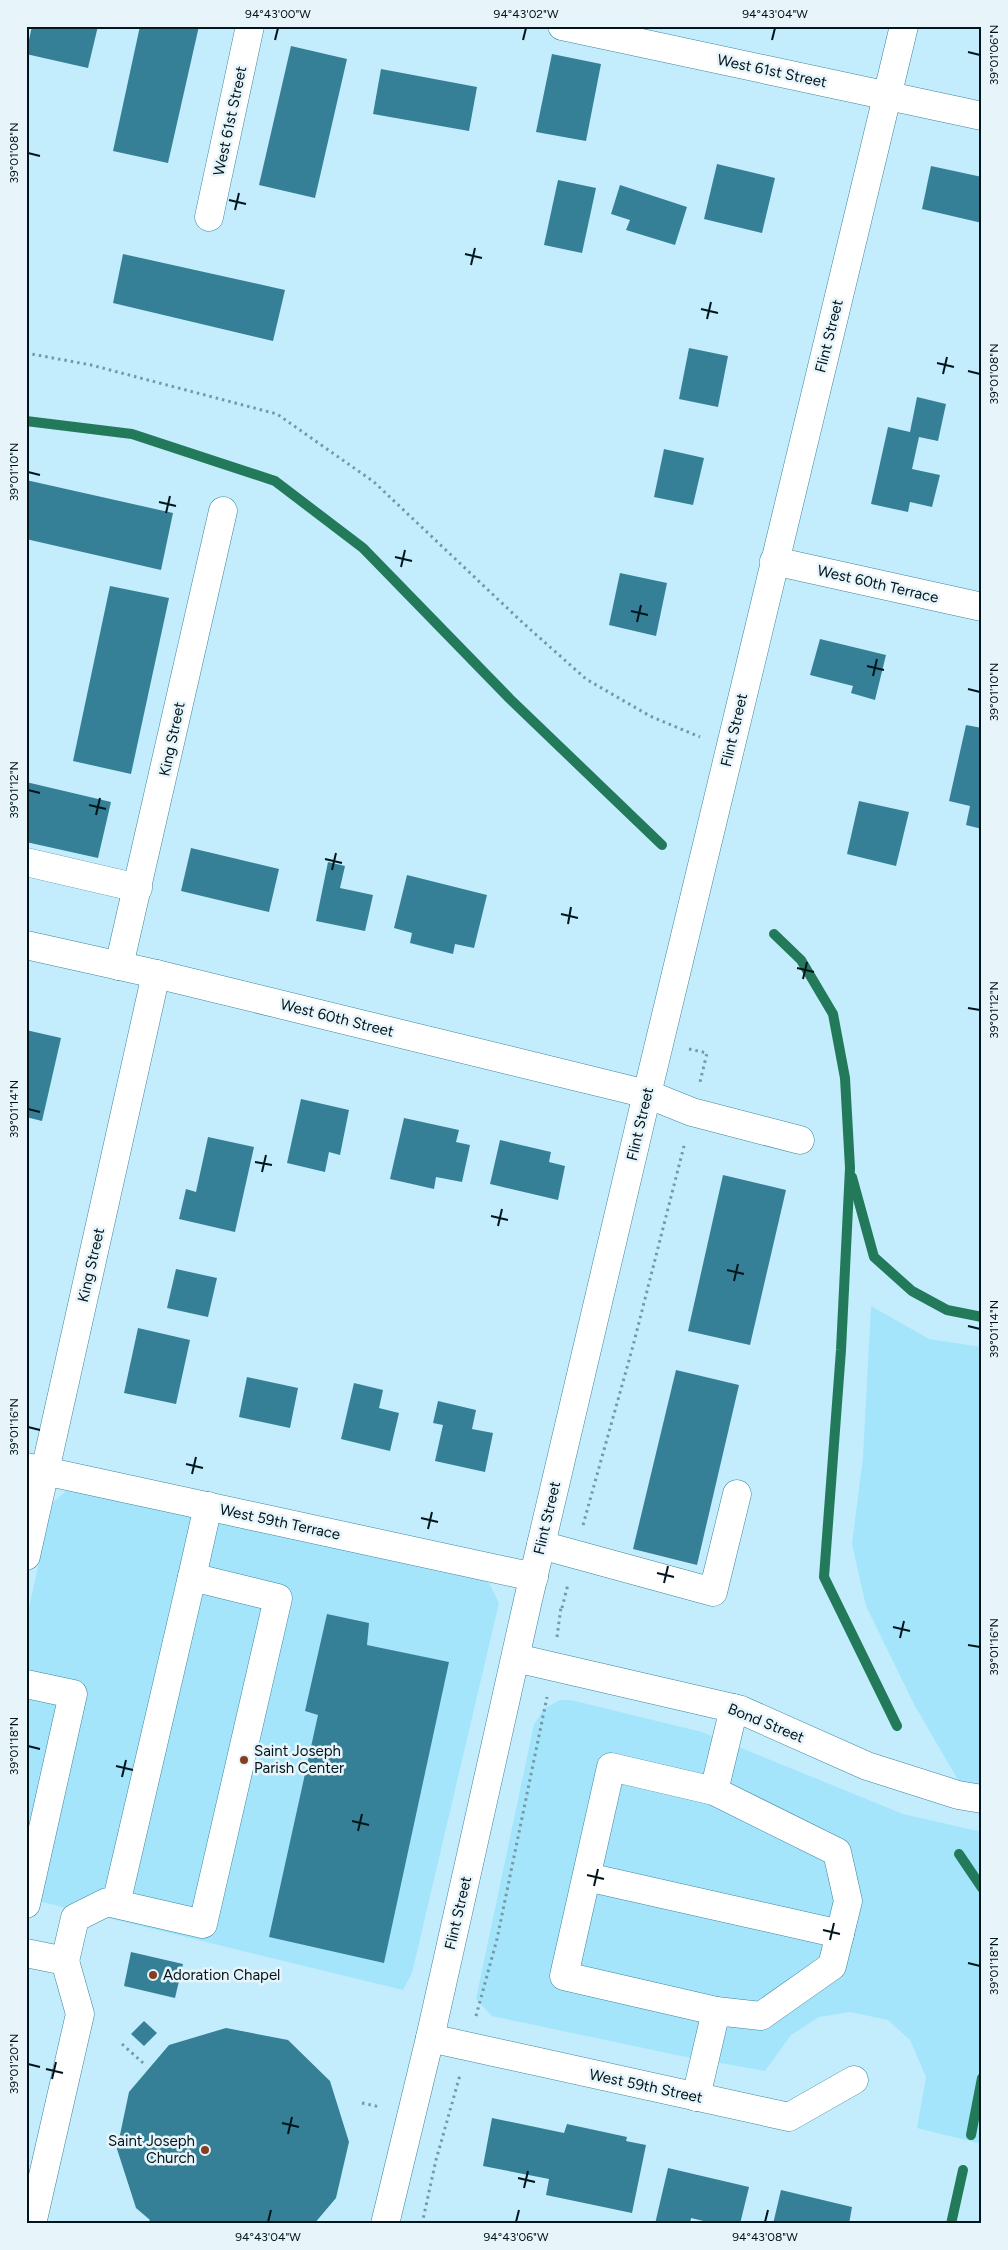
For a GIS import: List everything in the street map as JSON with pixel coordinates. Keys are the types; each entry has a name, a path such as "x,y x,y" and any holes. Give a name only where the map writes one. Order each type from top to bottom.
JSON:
{"street":[{"name":"West 61st Street","path":"209,217 250,26"},
{"name":"West 61st Street","path":"562,26 982,116"},
{"name":"Flint Street","path":"385,2224 430,2038 541,1545 647,1094 904,26"},
{"name":"King Street","path":"119,966 222,511"},
{"name":"West 60th Terrace","path":"774,561 982,607"},
{"path":"26,862 138,888"},
{"name":"West 60th Street","path":"26,945 156,974 647,1094 692,1112 800,1140"},
{"name":"King Street","path":"26,1556 36,1469 156,974"},
{"name":"West 59th Terrace","path":"36,1469 534,1578"},
{"path":"541,1545 712,1592 737,1494"},
{"path":"116,1904 208,1506"},
{"path":"32,2224 33,2186 80,2014 65,1961 75,1918 107,1902 204,1924 278,1598 192,1577"},
{"name":"Bond Street","path":"516,1658 734,1708 866,1766 958,1795 982,1799"},
{"path":"26,1684 73,1694 26,1904"},
{"path":"714,1791 734,1708"},
{"path":"611,1767 714,1791 837,1852 848,1901 832,1966 761,2016 716,2011 564,1976 586,1877 611,1767"},
{"path":"586,1877 840,1934"},
{"path":"26,1953 65,1961"},
{"path":"696,2097 716,2011"},
{"name":"West 59th Street","path":"430,2038 789,2117 854,2080"}],"path":[{"path":"26,353 91,365 277,414 374,482 523,623 586,679 650,716 697,736 731,742"},
{"path":"562,1608 575,1554 634,1346 707,1054"},
{"path":"422,2224 436,2160 496,1939 546,1701"},
{"path":"122,2044 143,2064"},
{"path":"362,2103 380,2107"}],"shaded area":[{"path":"871,1306 929,1339 982,1347 982,1821 915,1706 866,1606 852,1544 863,1457"},
{"name":"Saint Joseph Parish Center","path":"83,1489 471,1575 489,1583 499,1603 412,1973 403,1990 26,1898 26,1622 52,1503 66,1491"},
{"path":"560,1700 571,1700 702,1732 903,1814 978,1831 982,1828 982,2144 917,2128 926,2077 910,2040 888,2020 850,2012 819,2017 791,2035 765,2071 681,2056 492,2016 476,1999 534,1724 545,1708"}],"building":[{"path":"32,26 98,26 88,68 26,54"},
{"path":"140,26 199,26 168,163 113,151"},
{"path":"291,46 347,59 315,198 259,185"},
{"path":"552,54 601,64 586,141 536,132"},
{"path":"381,69 477,87 469,131 373,114"},
{"path":"717,164 775,178 762,233 704,219"},
{"path":"931,166 982,177 982,223 922,209"},
{"path":"558,180 596,188 582,253 544,245"},
{"path":"620,185 687,207 675,245 626,230 630,220 611,214"},
{"path":"123,254 285,290 273,341 113,303"},
{"path":"689,348 728,356 718,407 679,399"},
{"path":"917,397 946,404 938,441 919,437 912,469 940,475 932,507 910,502 908,512 871,504 888,427 910,432"},
{"path":"664,449 704,458 693,505 654,497"},
{"path":"26,480 173,513 161,570 26,539"},
{"path":"620,573 667,583 656,636 609,625"},
{"path":"110,586 169,598 131,774 73,761"},
{"path":"820,639 886,655 875,700 851,693 853,686 810,675"},
{"path":"966,725 982,728 982,829 966,825 970,806 949,801"},
{"path":"26,782 111,802 98,858 26,842"},
{"path":"859,801 909,812 896,866 847,854"},
{"path":"191,848 279,869 269,912 181,891"},
{"path":"328,862 345,866 340,888 373,895 365,931 316,921"},
{"path":"407,875 487,895 474,948 455,944 453,954 410,943 412,933 394,928"},
{"path":"26,1030 61,1038 42,1121 26,1117"},
{"path":"301,1099 349,1110 340,1155 329,1152 325,1172 287,1163"},
{"path":"404,1118 459,1130 456,1142 470,1145 462,1182 436,1177 434,1189 390,1179"},
{"path":"208,1137 254,1147 235,1232 179,1219 186,1189 196,1192"},
{"path":"500,1140 551,1152 549,1162 565,1166 558,1200 490,1184"},
{"path":"723,1175 786,1190 750,1345 688,1331"},
{"path":"176,1269 217,1278 208,1317 167,1308"},
{"path":"138,1328 190,1340 176,1404 124,1393"},
{"path":"676,1370 739,1385 697,1565 633,1549"},
{"path":"247,1377 298,1388 290,1428 239,1417"},
{"path":"354,1383 383,1390 379,1408 399,1413 390,1451 341,1439"},
{"path":"438,1401 476,1410 472,1429 493,1433 485,1472 435,1461 443,1425 433,1423"},
{"name":"Saint Joseph Parish Center","path":"327,1614 369,1623 367,1645 449,1662 384,1963 269,1937 318,1715 305,1711"},
{"name":"Adoration Chapel","path":"131,1952 183,1964 175,1998 124,1986"},
{"path":"144,2021 157,2033 144,2046 131,2034"},
{"path":"226,2028 288,2040 330,2081 349,2142 336,2198 314,2224 146,2224 150,2220 136,2208 117,2149 129,2092 169,2045"},
{"path":"492,2118 564,2133 567,2124 627,2137 626,2141 646,2145 632,2213 546,2195 549,2179 483,2166"},
{"path":"668,2168 749,2187 740,2224 716,2224 691,2218 690,2224 655,2224"},
{"path":"781,2190 852,2207 849,2224 773,2224"}],"waterway":[{"path":"26,421 132,434 275,481 363,548 510,699 662,845"},
{"path":"774,934 801,960 833,1014 845,1078 850,1168 841,1350 824,1577 897,1726"},
{"path":"852,1177 874,1257 912,1291 947,1310 982,1317"},
{"path":"959,1854 982,1888"},
{"path":"971,2135 982,2078"},
{"path":"951,2224 963,2170"}],"place":[{"name":"Saint Joseph Parish Center","path":"244,1760"},
{"name":"Adoration Chapel","path":"153,1975"},
{"name":"Saint Joseph Church","path":"205,2150"}]}
